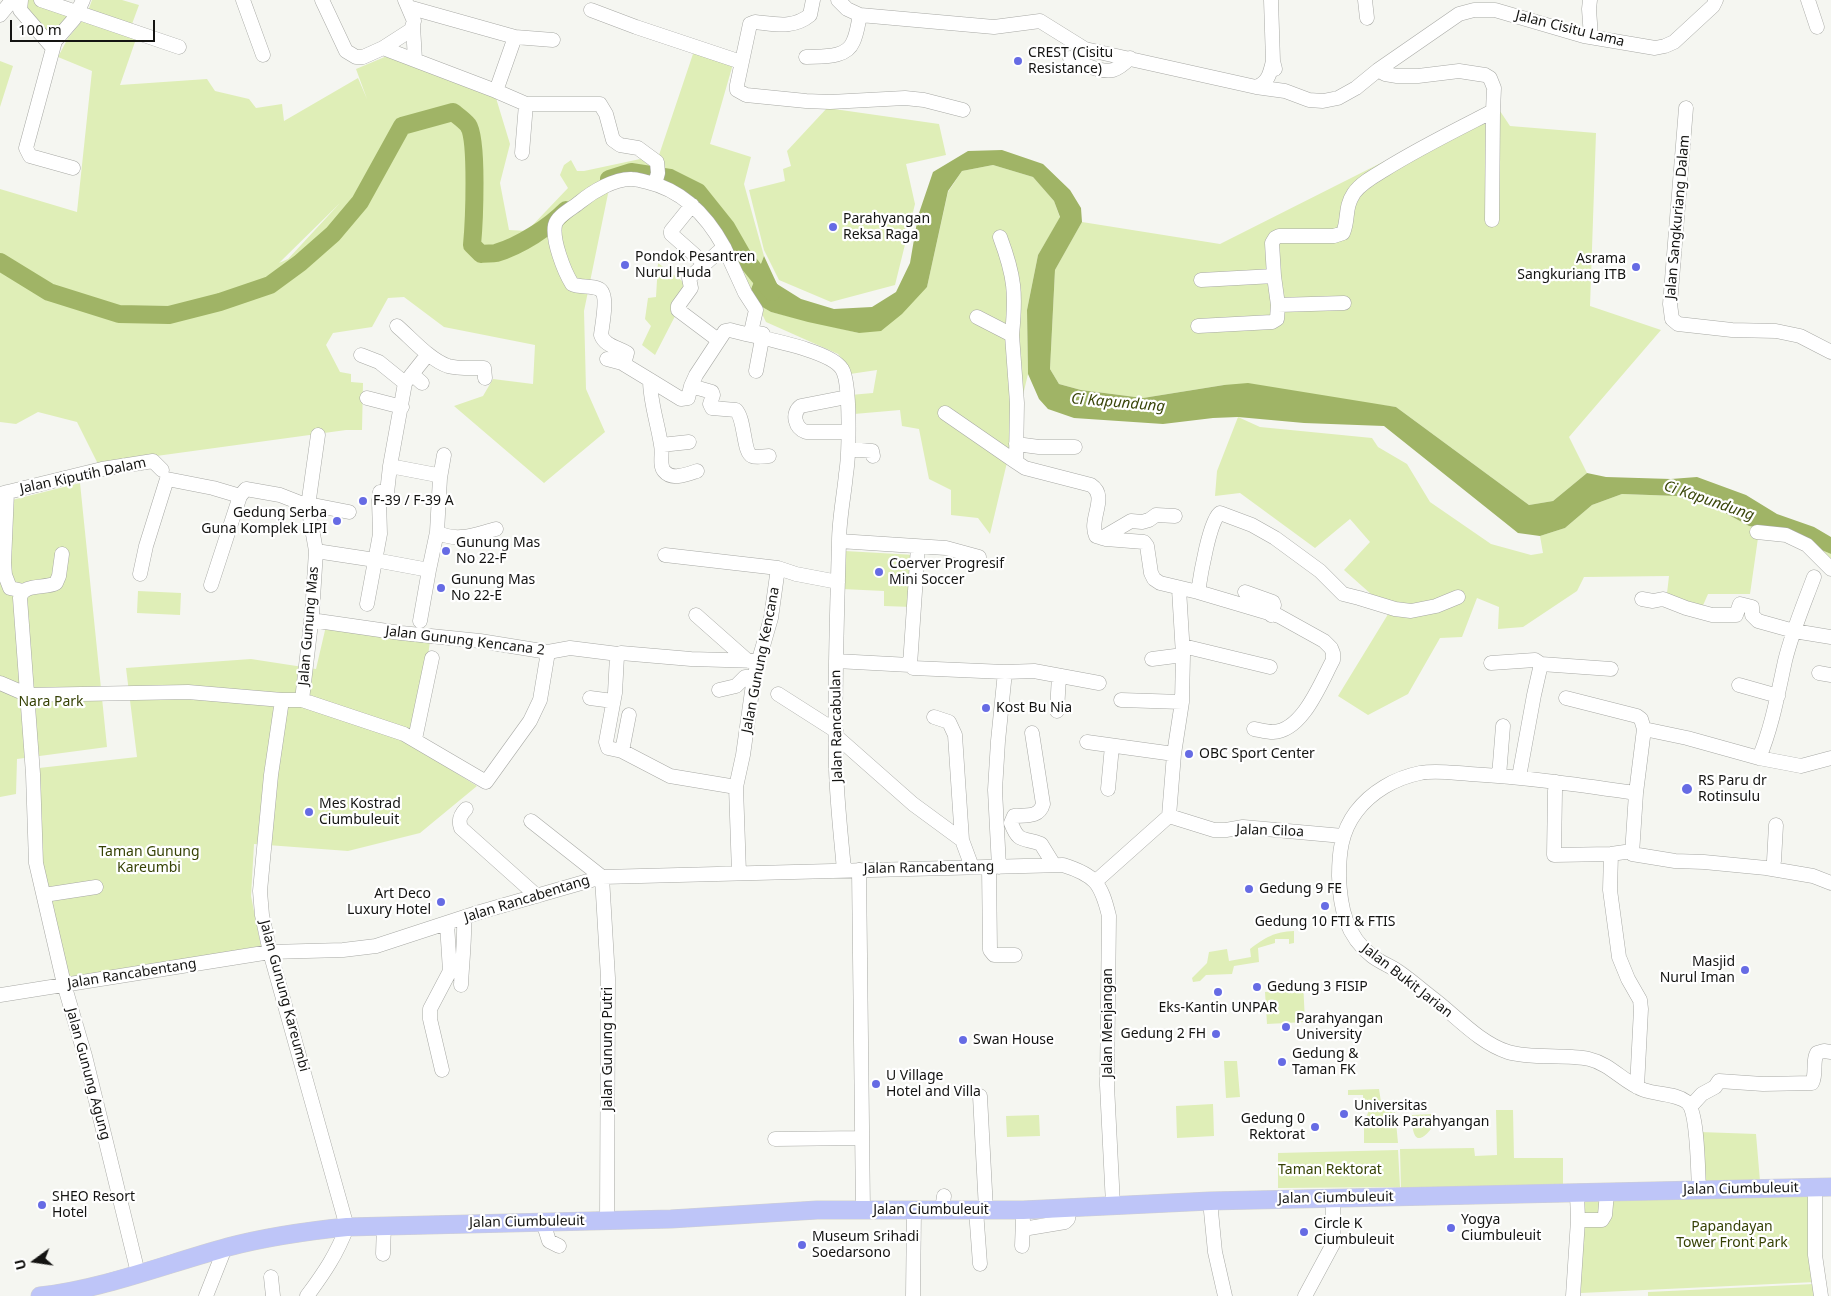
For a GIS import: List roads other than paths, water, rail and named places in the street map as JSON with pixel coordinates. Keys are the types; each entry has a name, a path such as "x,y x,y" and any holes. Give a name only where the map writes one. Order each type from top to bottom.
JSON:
{"main road":[{"name":"Jalan Ciumbuleuit","path":"40,1296 59,1295 225,1248 308,1231 347,1227 607,1221 816,1210 914,1210 943,1203 981,1210 1023,1210 1210,1201 1823,1188"}],"street":[{"path":"41,0 80,6 179,47"},
{"path":"243,0 263,55"},
{"path":"322,0 346,50 356,57 363,57 383,48 408,34 413,26"},
{"path":"813,0 810,15 788,26 755,22 750,24 737,90 746,95 830,102 905,98 924,100 963,110"},
{"path":"806,57 836,55 850,47 854,40 860,15 847,8 838,0"},
{"path":"1272,0 1274,61 1279,85 1285,91"},
{"path":"1365,0 1367,18"},
{"path":"1590,0 1591,37"},
{"name":"Jalan Cisitu Lama","path":"860,15 994,27 1040,21 1085,49 1256,87 1285,91 1309,100 1323,101 1338,98 1356,88 1378,70 1459,14 1474,10 1495,10 1591,37 1647,47 1665,46 1681,36 1713,6 1716,0"},
{"path":"1808,0 1817,26"},
{"path":"0,15 9,4 20,1 20,10 53,48"},
{"path":"407,4 414,21 415,60"},
{"path":"407,4 514,38 553,40"},
{"path":"73,168 30,156 26,148 55,41 74,19 80,6"},
{"path":"591,10 741,62"},
{"path":"496,90 514,38"},
{"path":"383,48 496,90 526,104 600,104 606,114 612,139 620,145 638,148 657,162 656,180"},
{"path":"1070,58 1085,65 1111,71 1130,58"},
{"path":"1256,87 1263,85 1269,78 1274,61"},
{"path":"1378,70 1385,74 1397,76 1418,76 1459,71 1485,75 1490,78 1494,88 1492,110 1492,220"},
{"path":"522,152 526,104"},
{"name":"Jalan Sangkuriang Dalam","path":"1686,108 1670,304 1672,319 1678,324 1732,330 1776,331 1800,336 1831,352"},
{"path":"1198,326 1272,322 1277,320 1278,305 1272,242 1275,238 1279,236 1334,236 1343,233 1346,226 1347,206 1354,192 1366,182 1407,155 1492,110"},
{"path":"624,364 627,353 607,344 602,339 605,299 602,292 599,289 577,286 570,281 558,251 556,223 587,196 601,188 631,179 656,180 678,194 704,217 724,247 745,293 756,310 751,332 772,336 776,341"},
{"path":"692,205 671,231 671,234 705,264"},
{"path":"1000,237 1012,272 1015,288 1012,335 1017,403 1016,462"},
{"path":"718,340 678,310 678,306 692,286 689,278 724,247"},
{"path":"1201,280 1274,276"},
{"path":"1278,305 1344,303"},
{"path":"977,317 1012,335"},
{"path":"397,326 428,354 450,366 484,368 485,378"},
{"path":"607,359 624,364 684,400 688,398 691,386 725,331 730,330 776,341"},
{"path":"756,371 762,339"},
{"name":"Jalan Rancabulan","path":"776,341 788,343 825,357 842,368 845,376 849,449 839,541 836,661 836,770 844,870"},
{"path":"367,604 380,534 379,496 387,493 390,466 402,406 413,380 428,354"},
{"path":"361,355 413,380"},
{"path":"650,380 664,471 678,476 697,471"},
{"path":"691,386 712,392 710,404 712,408 736,410 742,422 750,454 752,456 768,456"},
{"path":"847,397 801,406 795,414 797,424 801,430 806,432 848,432"},
{"path":"367,398 402,406"},
{"path":"945,413 1025,468 1091,485 1097,489 1100,495 1093,529 1096,536 1144,542 1147,546 1151,573 1160,584 1198,592 1275,615 1324,641 1331,648 1333,660 1307,708 1297,720 1274,732 1254,729"},
{"name":"Jalan Gunung Mas","path":"302,700 316,551 308,505 318,435"},
{"path":"645,438 660,441 689,442"},
{"path":"1016,444 1039,447 1075,447"},
{"path":"849,449 872,451 873,456"},
{"path":"420,621 437,532 440,478 444,455"},
{"name":"Jalan Kiputih Dalam","path":"4,493 121,465 153,461 162,470"},
{"path":"390,466 437,475 440,478"},
{"path":"140,574 146,546 167,479 213,488 240,496"},
{"path":"211,586 240,496 246,489 280,495 308,505 349,512"},
{"path":"4,493 4,571 10,588 23,591 56,583 59,576 62,554"},
{"path":"1198,592 1205,552 1216,517 1218,513 1222,513 1252,525 1275,538 1320,571 1343,594 1395,609 1411,611 1436,606 1458,597"},
{"path":"1102,538 1130,521 1142,522 1156,515 1175,516"},
{"path":"437,532 446,537 454,538 496,529"},
{"path":"1757,532 1786,535 1807,545 1831,569"},
{"path":"839,541 946,548 980,557"},
{"path":"910,665 918,547"},
{"name":"Jalan Gunung Mas","path":"316,551 429,570"},
{"path":"665,555 778,568"},
{"name":"Jalan Gunung Kencana","path":"739,873 736,787 743,755 754,676 754,661 771,618 778,568 796,574 838,582"},
{"path":"1759,758 1778,696 1794,631 1814,577"},
{"path":"1032,733 1043,804 1040,812 1034,815 1014,816 1011,823 1019,838 1041,844 1058,865 1087,874 1096,882 1169,816 1174,754 1182,702 1183,650 1179,589"},
{"name":"Jalan Gunung Agung","path":"23,591 20,598 33,774 36,863 64,984 85,1056 138,1274"},
{"path":"1245,592 1273,602 1275,615 1270,629"},
{"path":"1642,599 1654,601 1663,599 1686,608 1717,616 1736,615 1740,604 1744,604 1752,607 1752,615 1758,621 1794,631 1831,637"},
{"path":"696,615 754,661"},
{"name":"Jalan Gunung Kencana 2","path":"311,620 401,633 480,641 548,652 570,648 618,654 754,661"},
{"path":"1152,659 1183,650 1270,667"},
{"path":"0,683 28,695 188,692 302,700 404,734 486,782 530,721 540,700 548,652"},
{"path":"618,654 606,746 622,751 670,776 736,787"},
{"path":"415,739 432,658"},
{"path":"1491,663 1535,660 1541,664 1611,669"},
{"path":"836,661 910,665 913,668 1005,672 1034,671 1099,683"},
{"path":"1519,777 1541,664"},
{"path":"1005,672 995,790 994,867 989,948 990,952 994,955 1015,955"},
{"path":"719,690 736,686 745,677 754,676"},
{"path":"1057,711 1059,676"},
{"path":"1739,686 1778,696"},
{"path":"778,694 836,733 913,804 962,840"},
{"path":"590,698 613,701"},
{"path":"1566,698 1636,716 1641,719 1644,729 1636,793 1632,854 1670,861 1766,868 1814,876 1831,883"},
{"name":"Jalan Gunung Kareumbi","path":"282,700 271,775 260,891 262,915 270,952 347,1227"},
{"path":"1121,700 1182,702"},
{"path":"622,751 629,715"},
{"path":"934,717 949,722 955,735 962,840 972,867"},
{"path":"1499,776 1503,726"},
{"path":"1644,729 1686,738 1759,758 1801,766 1831,758"},
{"path":"1087,742 1174,754"},
{"path":"1108,789 1112,746"},
{"name":"Jalan Bukit Jarian","path":"1636,793 1519,777 1432,772 1400,779 1382,788 1361,805 1353,815 1343,836 1339,863 1339,886 1344,919 1355,938 1372,956 1397,971 1461,1023 1495,1046 1516,1054 1589,1059 1616,1071 1636,1087 1646,1091 1674,1096 1684,1100 1691,1106"},
{"path":"1556,782 1554,855 1611,854 1632,851"},
{"path":"466,809 461,815 459,822 461,828 537,896"},
{"name":"Jalan Ciloa","path":"1169,816 1214,830 1242,827 1343,836"},
{"path":"531,821 602,877"},
{"path":"1774,861 1776,825"},
{"path":"1611,854 1610,890 1619,957 1628,979 1640,1000 1640,1036 1636,1087"},
{"name":"Jalan Rancabentang","path":"0,995 270,952 343,950 376,946 464,917 602,877 1058,865"},
{"path":"859,870 863,1211"},
{"name":"Jalan Gunung Putri","path":"602,877 608,985 607,1221"},
{"name":"Jalan Menjangan","path":"1096,882 1104,898 1109,916 1107,1076 1113,1205"},
{"path":"44,895 96,887"},
{"path":"461,985 462,957 465,944 464,917"},
{"path":"442,1070 430,1019 430,1009 450,971 447,924"},
{"path":"1700,1190 1698,1148 1691,1106 1702,1094 1715,1087 1719,1081 1745,1084 1812,1083 1815,1056 1817,1053 1824,1051 1831,1052"},
{"path":"980,1096 980,1264"},
{"path":"775,1139 862,1138"},
{"path":"1821,1296 1814,1255 1823,1188"},
{"path":"1578,1220 1602,1220 1605,1216 1607,1193"},
{"path":"1573,1296 1578,1220 1577,1194"},
{"path":"1305,1296 1333,1244 1333,1207 1335,1199"},
{"path":"1210,1201 1215,1252 1225,1296"},
{"path":"1023,1229 1065,1222 1068,1220 1069,1208"},
{"path":"913,1296 914,1210"},
{"path":"1022,1246 1023,1210"},
{"path":"543,1222 549,1241 559,1246"},
{"path":"383,1254 384,1225"},
{"path":"307,1296 328,1268 339,1249 347,1227"},
{"path":"206,1296 225,1248"},
{"path":"271,1277 273,1296"}],"water":[{"path":"1002,150 1043,164 1070,190 1081,208 1082,222 1055,270 1050,369 1059,384 1081,390 1143,398 1248,383 1396,407 1529,505 1553,501 1587,473 1606,477 1671,479 1697,477 1746,495 1777,514 1814,527 1831,537 1831,554 1785,533 1749,526 1718,509 1677,496 1622,494 1592,505 1565,528 1540,536 1518,533 1384,426 1304,423 1238,417 1163,424 1074,418 1048,409 1039,399 1028,374 1027,310 1038,255 1060,217 1054,201 1033,177 993,165 962,171 948,191 927,287 902,314 881,331 859,333 808,322 771,312 757,304 751,289 764,256 777,284 801,299 834,309 872,307 896,292 910,263 918,216 933,172 968,151"}],"waterway":[{"name":"Ci Kapundung","path":"0,262 49,292 119,314 169,315 220,302 270,285 300,263 333,234 360,202 402,126 453,112 468,125 471,133 474,164 472,245 481,254 496,253 524,241 543,229 566,210"},
{"name":"Ci Kapundung","path":"609,179 631,172 670,178 698,192 726,227 742,255 772,292"}],"place":[{"name":"CREST (Cisitu Resistance)","path":"1018,61"},
{"name":"Parahyangan Reksa Raga","path":"833,227"},
{"name":"Pondok Pesantren Nurul Huda","path":"625,265"},
{"name":"Asrama Sangkuriang ITB","path":"1636,267"},
{"name":"F-39 / F-39 A","path":"363,501"},
{"name":"Gedung Serba Guna Komplek LIPI","path":"337,521"},
{"name":"Gunung Mas No 22-F","path":"446,551"},
{"name":"Coerver Progresif Mini Soccer","path":"879,572"},
{"name":"Gunung Mas No 22-E","path":"441,588"},
{"name":"Kost Bu Nia","path":"986,708"},
{"name":"OBC Sport Center","path":"1189,754"},
{"name":"RS Paru dr Rotinsulu","path":"1687,789"},
{"name":"Mes Kostrad Ciumbuleuit","path":"309,812"},
{"name":"Gedung 9 FE","path":"1249,889"},
{"name":"Art Deco Luxury Hotel","path":"441,902"},
{"name":"Gedung 10 FTI & FTIS","path":"1325,906"},
{"name":"Masjid Nurul Iman","path":"1745,970"},
{"name":"Gedung 3 FISIP","path":"1257,987"},
{"name":"Eks-Kantin UNPAR","path":"1218,992"},
{"name":"Parahyangan University","path":"1286,1027"},
{"name":"Gedung 2 FH","path":"1216,1034"},
{"name":"Swan House","path":"963,1040"},
{"name":"Gedung & Taman FK","path":"1282,1062"},
{"name":"U Village Hotel and Villa","path":"876,1084"},
{"name":"Universitas Katolik Parahyangan","path":"1344,1114"},
{"name":"Gedung 0 Rektorat","path":"1315,1127"},
{"name":"SHEO Resort Hotel","path":"42,1205"},
{"name":"Yogya Ciumbuleuit","path":"1451,1228"},
{"name":"Circle K Ciumbuleuit","path":"1304,1232"},
{"name":"Museum Srihadi Soedarsono","path":"802,1245"}],"park label":[{"name":"Nara Park","path":"51,702"},
{"name":"Taman Gunung Kareumbi","path":"149,860"},
{"name":"Taman Rektorat","path":"1330,1170"},
{"name":"Papandayan Tower Front Park","path":"1732,1236"}]}
